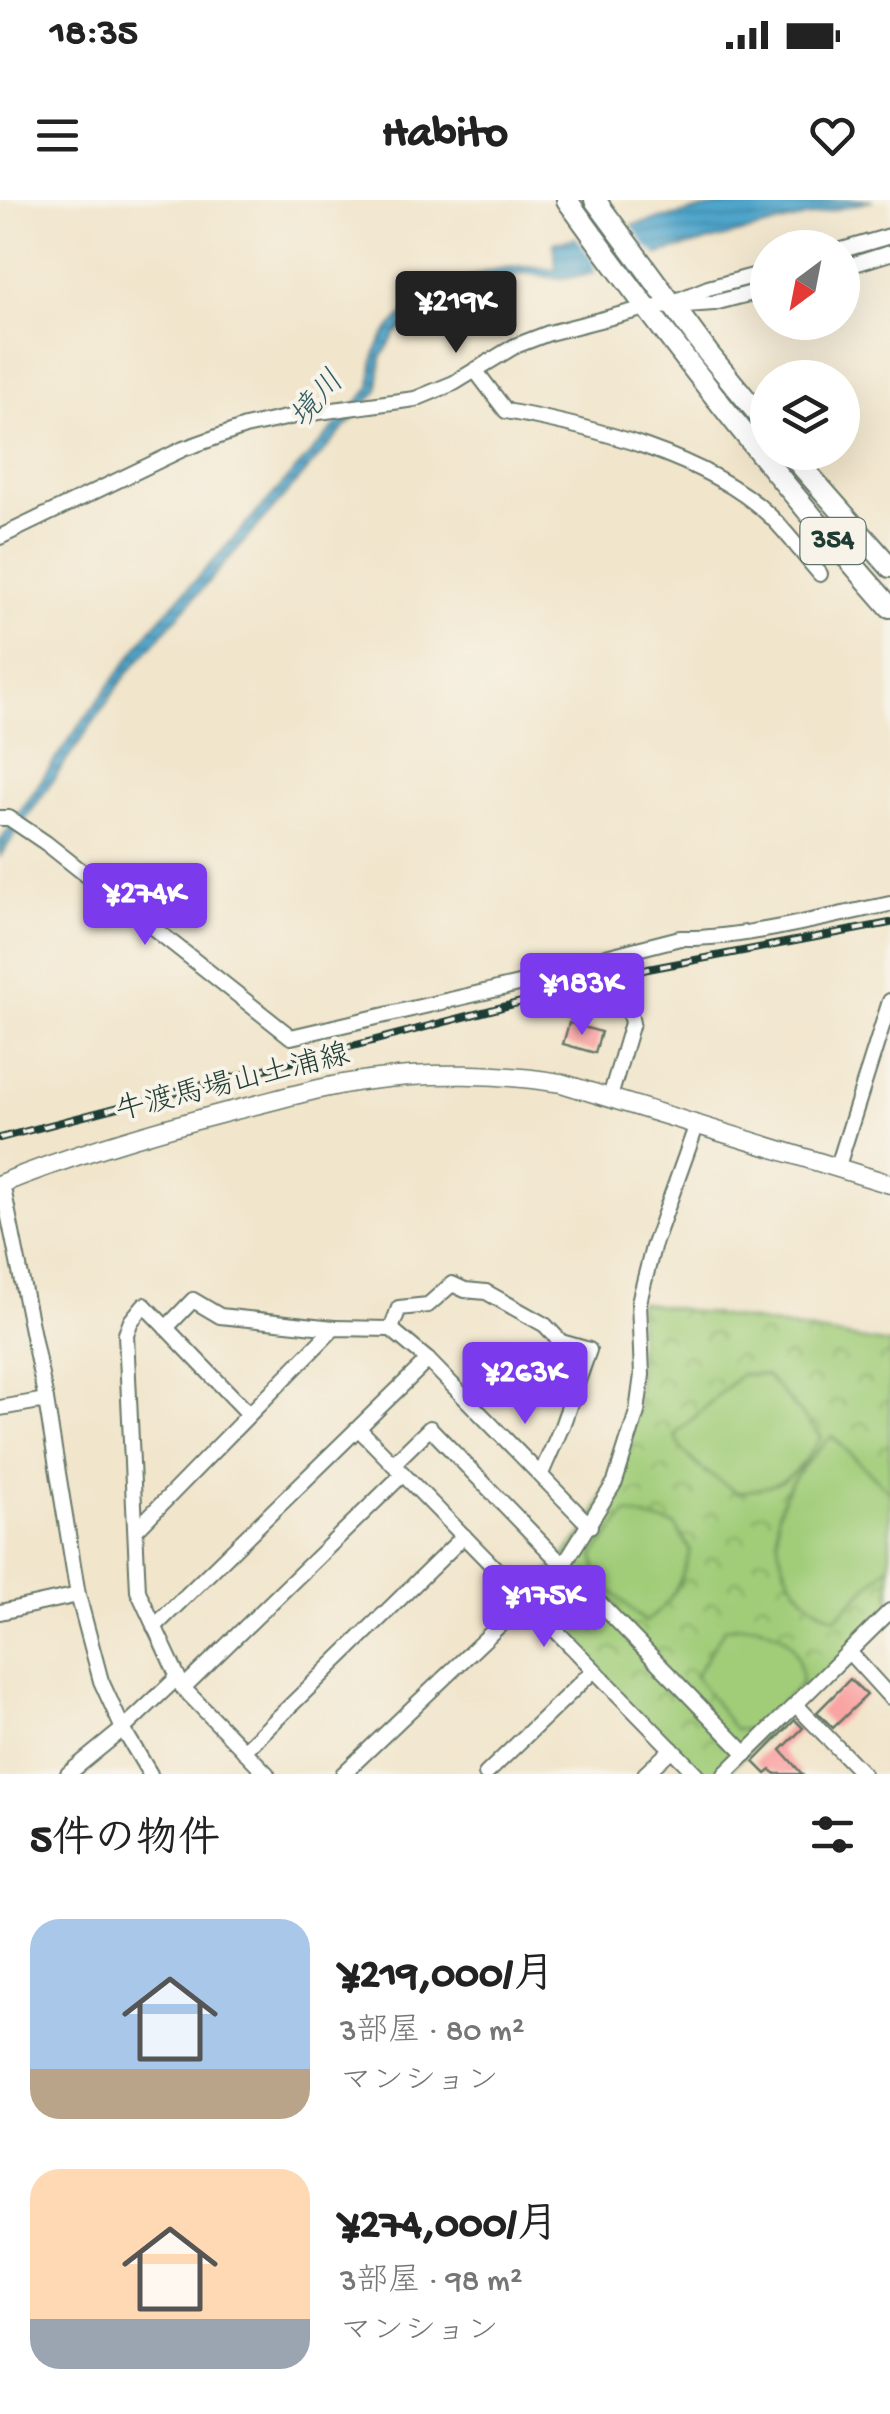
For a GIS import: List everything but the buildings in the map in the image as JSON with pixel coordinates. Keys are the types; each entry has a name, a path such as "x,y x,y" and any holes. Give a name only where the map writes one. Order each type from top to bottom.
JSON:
{"highway":[{"name":"354","path":"567,200 646,308 778,474 890,606"},
{"path":"595,200 750,403"},
{"name":"354","path":"805,470 890,568"}],"main road":[{"name":"牛渡馬場山土浦線","path":"1,1184 95,1148 165,1128 372,1079 523,1078 560,1083 610,1097 890,1184"}],"street":[{"path":"860,245 890,236"},
{"path":"860,262 890,253"},
{"path":"671,304 693,293 750,277"},
{"path":"0,537 183,449 245,427 434,393 534,339 646,308 714,304 750,294"},
{"path":"475,370 506,411 626,439 738,490 770,516 820,574"},
{"path":"4,818 24,827 291,1037 615,960 680,938 746,932 890,904"},
{"path":"610,1097 632,1023 626,993"},
{"path":"838,1166 890,1001"},
{"path":"343,1774 564,1564 615,1482 637,1412 642,1375 639,1302 653,1248 698,1124"},
{"path":"1,1184 46,1400 78,1595 101,1681 150,1774"},
{"path":"392,1329 400,1308 428,1304 452,1284 486,1292 545,1325 561,1342 589,1350 541,1474"},
{"path":"166,1328 193,1300 220,1316 334,1328 392,1329 428,1360 590,1526"},
{"path":"248,1413 144,1305 130,1321 126,1334 138,1591 180,1683 267,1774"},
{"path":"138,1528 334,1328"},
{"path":"154,1626 428,1360"},
{"path":"0,1408 46,1400"},
{"path":"68,1774 180,1683 398,1469 430,1428 746,1754"},
{"path":"359,1429 696,1774"},
{"path":"244,1751 464,1536"},
{"path":"0,1612 78,1595"},
{"path":"726,1774 890,1612"},
{"path":"849,1652 890,1697"},
{"path":"486,1774 594,1670"},
{"path":"796,1704 857,1772"},
{"path":"645,1774 672,1749"}],"green space":[{"path":"639,1302 890,1344 890,1611 725,1774 696,1774 525,1599 590,1526 637,1412"},
{"path":"741,1374 766,1375 822,1437 788,1477 738,1493 693,1461 675,1435"},
{"path":"832,1436 890,1492 890,1565 836,1618 803,1595 782,1561 778,1542 782,1502 791,1483"},
{"path":"627,1513 675,1525 690,1550 675,1591 645,1622 597,1578 594,1555"},
{"path":"756,1625 778,1634 791,1645 802,1683 755,1729 735,1730 695,1676 725,1628"}],"water":[{"path":"744,200 873,200 582,276 556,278 525,273 469,285 428,307 395,334 381,358 378,390 126,675 0,856 0,842 152,628 371,387 375,355 397,320 437,292 483,273 525,266 556,271 554,243"}],"pier":[{"path":"629,222 647,248 661,258 596,277 593,260 574,234"}],"tunnel":[{"path":"617,965 625,993"}],"railway":[{"path":"0,1138 648,969 890,923"}],"water label":[{"name":"境川","path":"319,401"}]}
